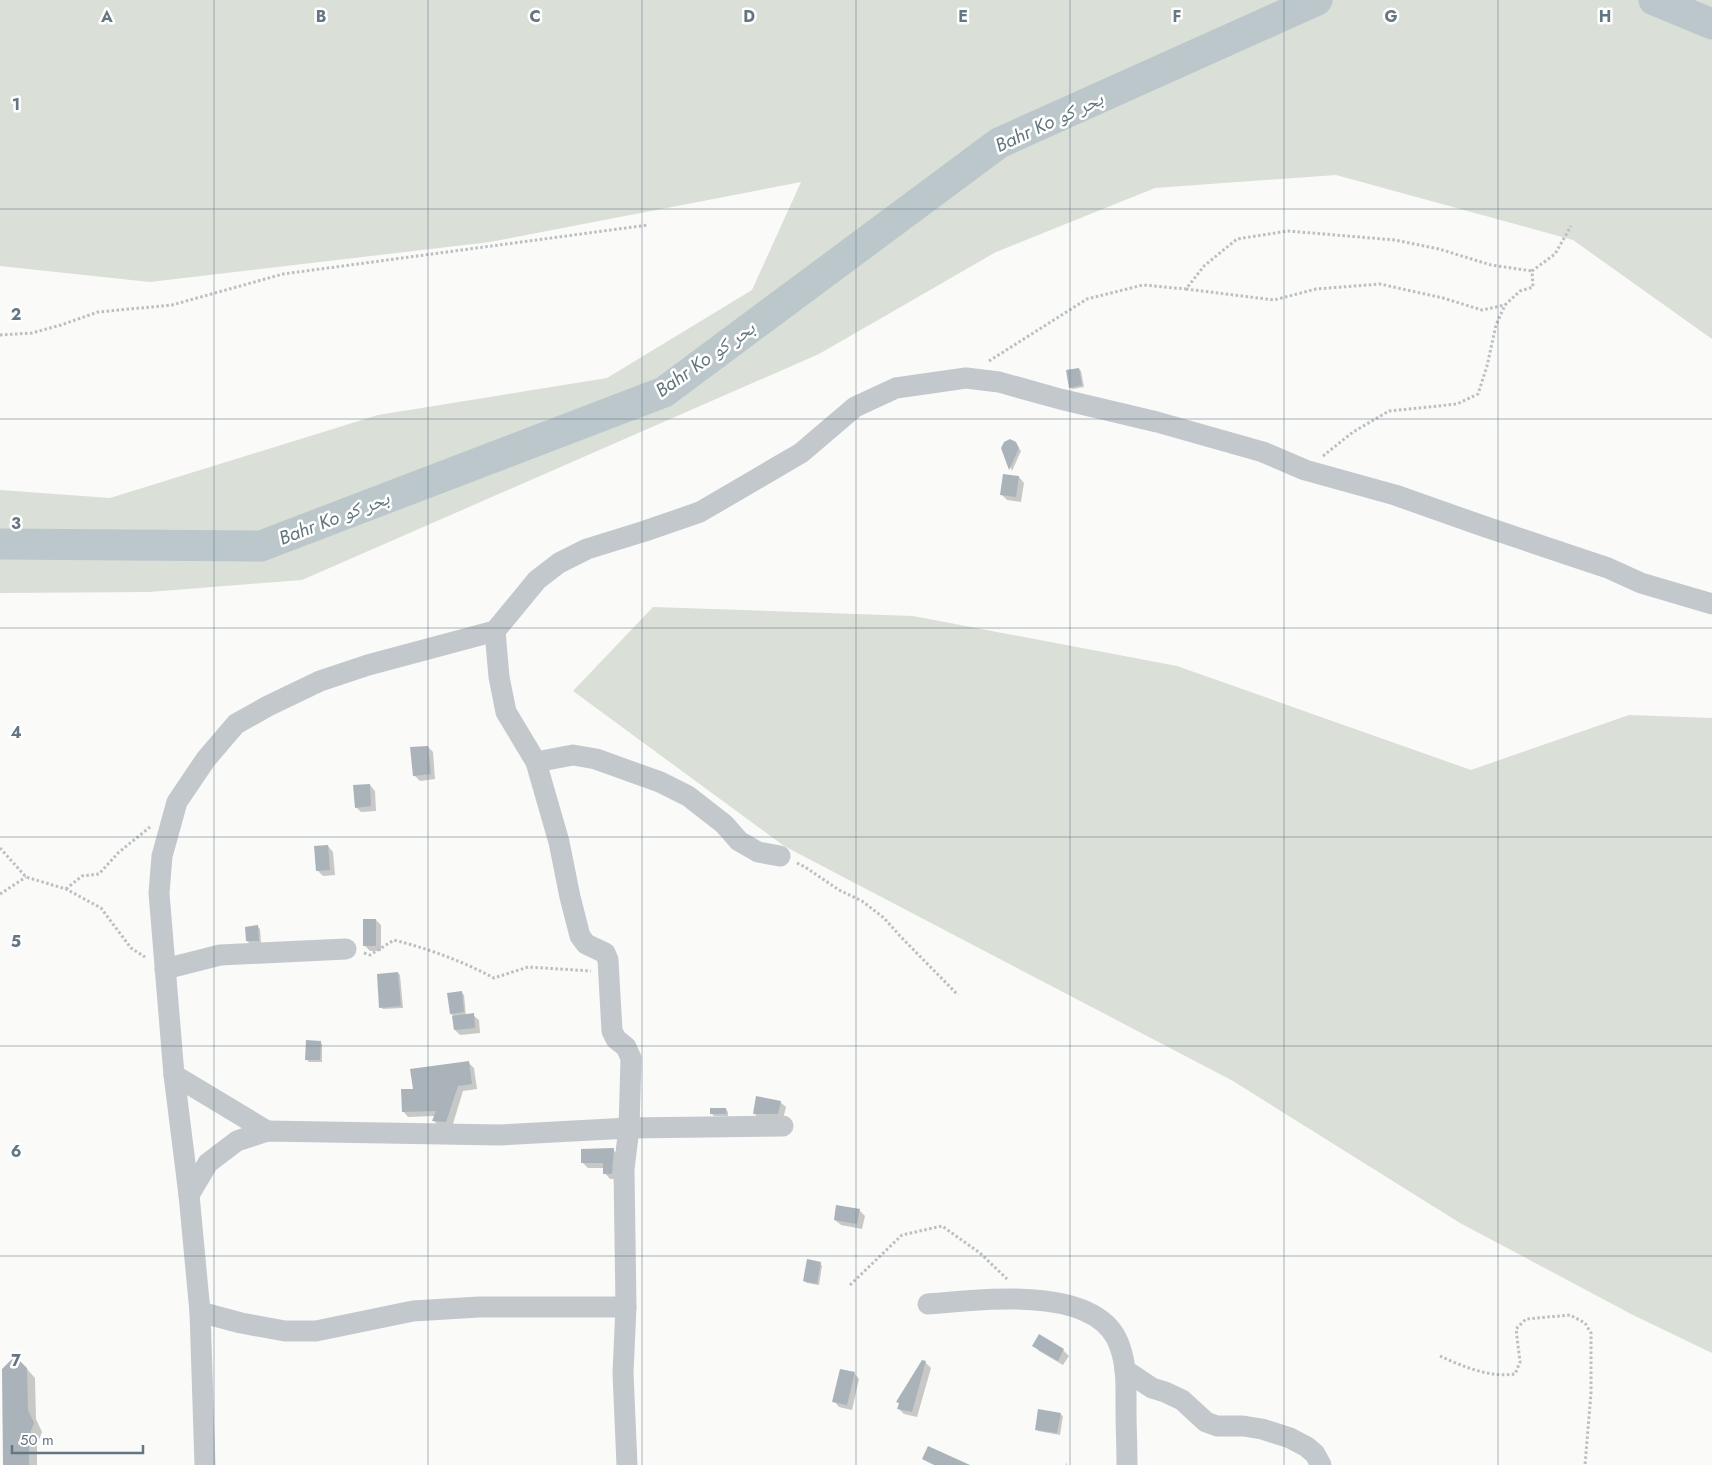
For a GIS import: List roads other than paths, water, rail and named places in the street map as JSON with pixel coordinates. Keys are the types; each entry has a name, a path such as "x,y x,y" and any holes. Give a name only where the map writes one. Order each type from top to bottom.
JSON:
{"street":[{"path":"205,1465 200,1312 189,1195 174,1075 159,893 162,856 176,802 206,758 236,724 268,706 320,682 368,665 495,631 537,580 559,563 587,549 700,512 801,453 855,407 896,388 966,378 998,382 1263,452 1305,470 1395,495 1608,568 1641,583 1712,604"},
{"path":"495,631 499,677 506,712 536,762 559,842 580,936 586,944 604,953 608,960 612,1031 616,1038 626,1047 631,1058 629,1128 624,1169 626,1307 623,1373 627,1465"},
{"path":"536,762 573,755 596,759 660,782 688,796 724,824 738,841 758,852 780,856"},
{"path":"165,969 220,955 346,949"},
{"path":"174,1075 267,1131"},
{"path":"189,1195 208,1163 237,1142 267,1131 500,1135 629,1128 783,1126"},
{"path":"928,1304 1023,1299 1075,1307 1101,1319 1112,1331 1120,1346 1125,1370 1127,1465"},
{"path":"200,1312 240,1323 285,1331 316,1331 412,1311 479,1307 626,1307"},
{"path":"1125,1370 1152,1388 1182,1400 1206,1422 1217,1426 1243,1426 1262,1429 1290,1438 1307,1447 1315,1454 1322,1465"},
{"path":"1126,1414 1152,1388"}],"waterway":[{"name":"Bahr Ko بحر كو","path":"0,544 261,546 664,392 999,143 1317,0"},
{"name":"Bahr Ko بحر كو","path":"1654,0 1712,24"}]}
